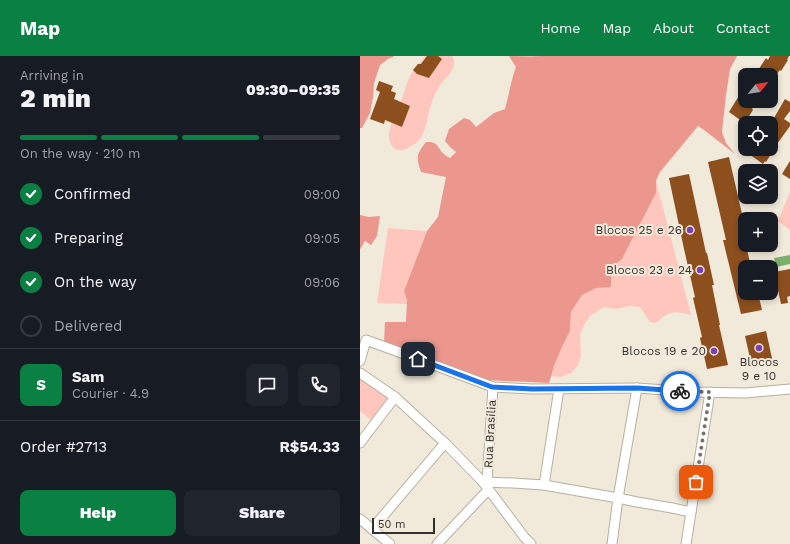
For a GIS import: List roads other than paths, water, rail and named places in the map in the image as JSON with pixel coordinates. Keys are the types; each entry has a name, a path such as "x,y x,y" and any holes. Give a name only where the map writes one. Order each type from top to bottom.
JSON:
{"street":[{"path":"360,361 366,340 492,387 559,389 637,388 694,392 745,393 790,389"},
{"path":"360,373 395,397 486,485 525,542"},
{"name":"Rua Brasília","path":"486,485 492,387"},
{"path":"612,544 618,498 637,388"},
{"path":"544,485 559,389"},
{"path":"686,544 710,392"},
{"path":"360,443 395,397"},
{"path":"372,529 444,443"},
{"path":"486,485 544,485 691,512"},
{"path":"437,544 486,485"},
{"path":"360,519 390,544"}],"place":[{"name":"Blocos 25 e 26","path":"690,230"},
{"name":"Blocos 23 e 24","path":"700,270"},
{"name":"Blocos 9 e 10","path":"759,348"},
{"name":"Blocos 19 e 20","path":"714,351"}]}
